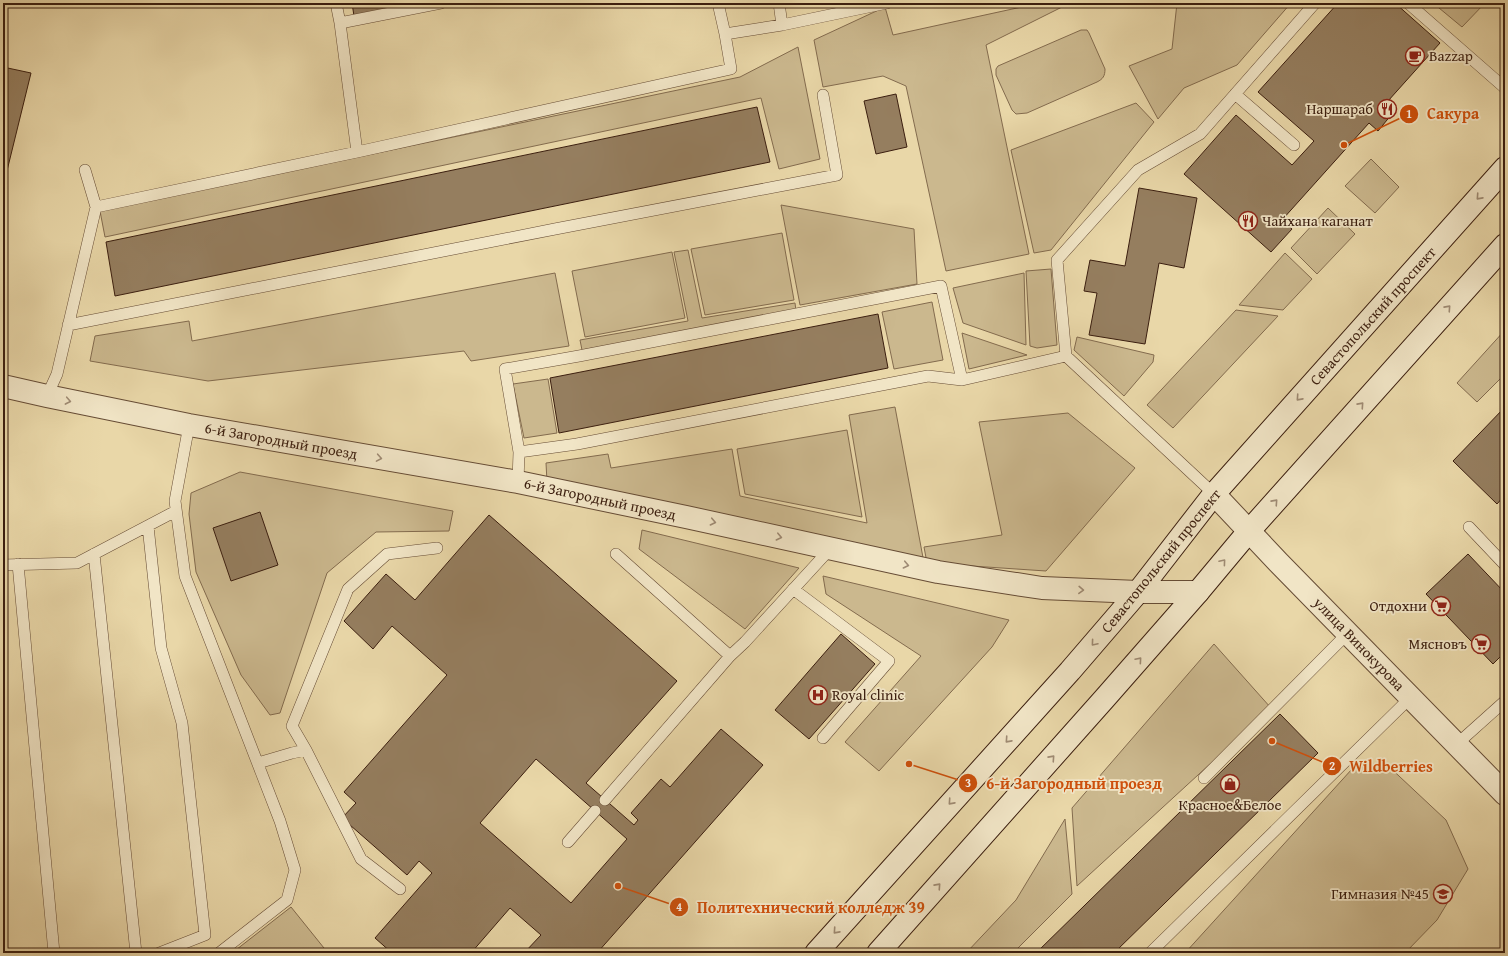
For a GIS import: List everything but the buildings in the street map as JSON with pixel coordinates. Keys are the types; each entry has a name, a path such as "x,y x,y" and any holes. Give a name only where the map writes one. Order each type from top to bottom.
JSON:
{"main road":[{"name":"Севастопольский проспект","path":"816,953 1070,671 1138,592 1214,494 1505,168"},
{"path":"878,953 1100,704 1249,531 1505,244"},
{"name":"6-й Загородный проезд","path":"3,386 189,425 518,482 938,572 1042,588 1138,592 1198,592"},
{"name":"улица Винокурова","path":"1214,494 1505,794"}],"lane":[{"path":"336,3 357,152"},
{"path":"340,23 441,3"},
{"path":"96,207 357,152 731,69 718,3"},
{"path":"779,3 782,25"},
{"path":"725,34 782,25 887,3"},
{"path":"1214,494 1066,356 1057,260 1138,170 1200,134 1315,3"},
{"path":"1408,3 1505,88"},
{"path":"1235,94 1294,145"},
{"path":"68,325 547,230 837,175 823,95"},
{"path":"47,396 57,374 96,207 84,170"},
{"path":"518,482 520,452 505,369 941,286 962,380"},
{"path":"520,452 578,444 928,376 962,380 1066,356"},
{"path":"189,425 175,501 185,576 280,821 295,870 287,900 219,953"},
{"path":"3,565 77,563 176,511"},
{"path":"148,526 162,648 182,723 205,935 159,953"},
{"path":"1469,527 1505,565"},
{"path":"400,889 361,859 306,750 292,726 348,589 387,554 437,548"},
{"path":"605,800 730,656 745,642 831,548"},
{"path":"94,554 136,953"},
{"path":"616,554 730,656"},
{"path":"18,564 54,953"},
{"path":"793,589 889,661 823,738"},
{"path":"1204,778 1348,633"},
{"path":"1150,953 1411,697"},
{"path":"1457,744 1505,701"},
{"path":"258,763 306,750"},
{"path":"568,842 595,811"}],"shaded area":[{"path":"1040,3 1070,3 986,45 1029,254 946,271 906,86 883,76 823,87 814,40 885,7 893,35"},
{"path":"1177,3 1291,3 1237,65 1184,88 1158,119 1129,66 1172,49"},
{"path":"1433,3 1485,3 1462,27"},
{"path":"1081,30 1087,30 1089,33 1105,69 1102,78 1097,82 1027,113 1016,114 1012,110 996,75 996,69 998,66"},
{"path":"798,47 820,159 779,169 761,98 105,237 100,211 740,77"},
{"path":"1136,103 1154,122 1051,250 1034,253 1011,150"},
{"path":"1371,159 1399,187 1375,213 1345,186"},
{"path":"781,205 914,229 917,284 800,305"},
{"path":"1328,208 1355,234 1317,274 1291,248"},
{"path":"782,233 794,300 705,315 691,249"},
{"path":"688,250 702,318 795,303 796,311 582,350 580,340 688,321 674,252"},
{"path":"672,252 685,318 585,337 572,271"},
{"path":"1285,253 1312,279 1283,310 1239,305"},
{"path":"1051,269 1057,345 1037,348 1030,346 1026,271"},
{"path":"555,273 569,346 471,361 464,351 208,381 90,361 95,336 189,321 192,341"},
{"path":"1024,273 1026,345 963,323 953,288"},
{"path":"932,302 943,360 894,369 882,312"},
{"path":"1236,310 1278,316 1173,428 1147,405"},
{"path":"1505,330 1505,376 1502,377 1477,402 1457,383"},
{"path":"962,333 1027,355 969,369"},
{"path":"1077,337 1154,355 1153,362 1124,396 1074,350"},
{"path":"548,379 557,433 524,438 513,384"},
{"path":"895,407 924,563 547,482 546,463 608,454 611,468 732,449 740,496 867,523 849,415"},
{"path":"1068,413 1135,468 1046,571 927,563 924,547 1002,535 979,422"},
{"path":"847,430 862,517 745,494 737,449"},
{"path":"240,472 453,511 449,531 376,532 327,573 280,713 270,715 241,675 196,572 189,514 191,493"},
{"path":"642,530 799,568 745,629 639,549"},
{"path":"823,576 1009,620 992,647 879,771 845,742 921,656 826,594"},
{"path":"1214,644 1271,708 1077,886 1072,808"},
{"path":"1384,762 1446,820 1468,869 1437,920 1405,953 1185,953 1352,769"},
{"path":"1065,819 1072,894 1013,953 966,953 1016,900"},
{"path":"291,907 328,953 232,953"}],"place":[{"name":"Bazzap","path":"1415,56"},
{"name":"Наршараб","path":"1387,109"},
{"name":"Сакура","path":"1344,145"},
{"name":"Чайхана каганат","path":"1248,221"},
{"name":"Отдохни","path":"1441,606"},
{"name":"Мясновъ","path":"1481,644"},
{"name":"Royal clinic","path":"818,695"},
{"name":"Wildberries","path":"1272,741"},
{"name":"6-й Загородный проезд","path":"909,764"},
{"name":"Красное&Белое","path":"1230,784"},
{"name":"Политехнический колледж 39","path":"618,886"},
{"name":"Гимназия №45","path":"1443,894"}]}
